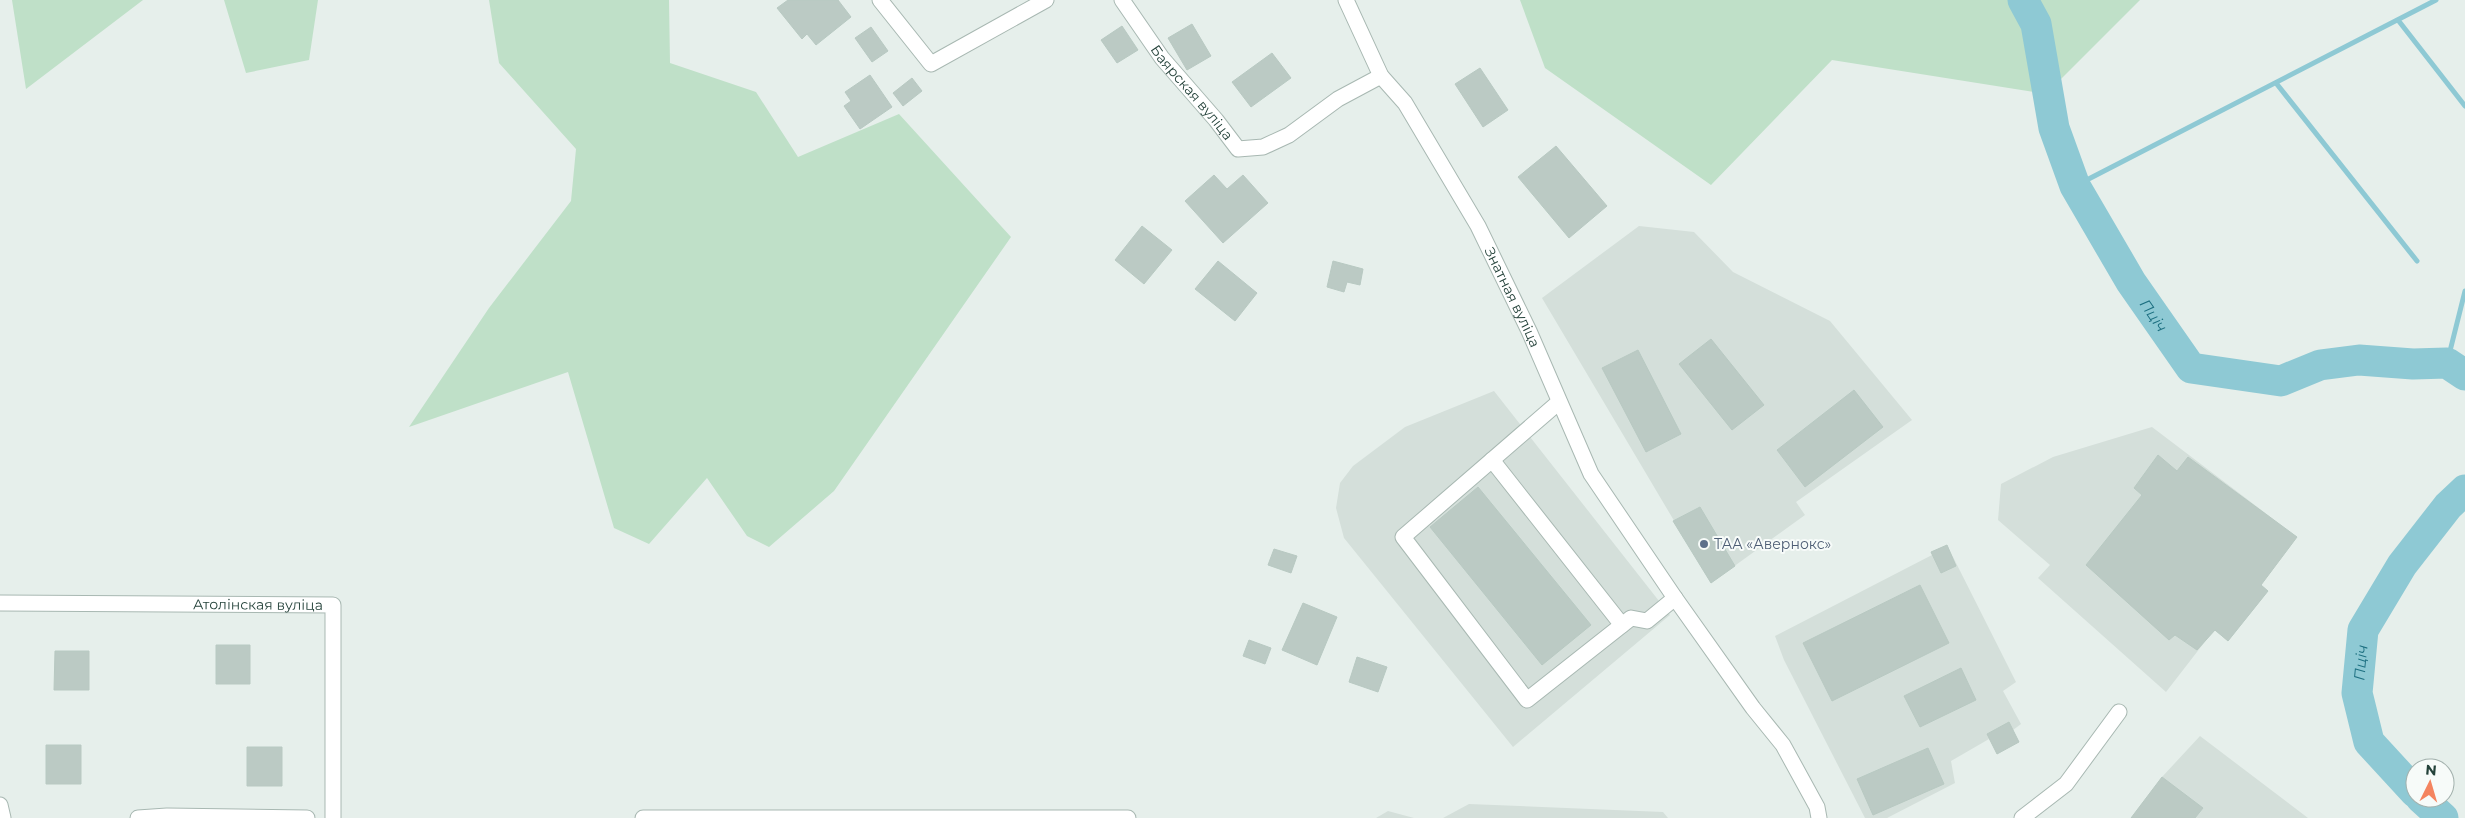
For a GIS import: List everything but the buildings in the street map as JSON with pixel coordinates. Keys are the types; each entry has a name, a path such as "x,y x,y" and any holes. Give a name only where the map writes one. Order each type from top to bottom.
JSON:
{"street":[{"path":"880,0 931,64 1046,0"},
{"name":"Баярская вуліца","path":"1122,0 1162,58 1216,120 1238,149 1263,147 1289,134 1338,99 1381,76"},
{"name":"Знатная вуліца","path":"1346,0 1381,76 1405,104 1478,226 1529,331 1592,474 1675,598 1753,708 1783,745 1817,807 1819,818"},
{"path":"1559,402 1404,536 1527,700 1631,618 1647,621 1675,598"},
{"path":"1492,460 1622,625"},
{"name":"Атолінская вуліца","path":"0,603 333,604 333,818"},
{"path":"2022,818 2066,784 2119,712"},
{"path":"0,804 3,818"},
{"path":"138,818 167,816 307,818"},
{"path":"643,818 1128,818"}],"shaded area":[{"name":"ТАА «Авернокс»","path":"1639,226 1694,232 1733,272 1830,321 1912,420 1796,502 1805,515 1711,583 1542,298"},
{"path":"1494,391 1670,615 1513,747 1344,538 1336,508 1340,483 1353,466 1405,427"},
{"path":"2152,427 2297,537 2261,585 2268,591 2228,641 2214,630 2166,692 2038,578 2050,565 1998,520 2001,484 2053,457"},
{"path":"1947,545 2016,682 2003,691 2021,724 2013,730 2019,742 1997,754 1989,739 1951,761 1955,783 1887,818 1865,818 1784,660 1775,636 1932,555 1931,552"},
{"path":"2200,736 2308,818 2131,818 2162,777"},
{"path":"1469,804 1663,812 1668,818 1443,818"},
{"path":"1388,811 1414,818 1376,818"}],"green space":[{"path":"12,0 143,0 26,89"},
{"path":"224,0 318,0 309,60 246,73"},
{"path":"489,0 669,0 670,63 756,92 798,157 899,114 1011,237 834,491 769,547 747,536 707,478 649,544 614,528 568,372 409,427 489,308 571,201 576,149 499,63"},
{"path":"1520,0 2140,0 2046,94 1832,60 1711,185 1545,68"}],"waterway":[{"name":"Пціч","path":"2023,0 2036,24 2054,128 2075,186 2131,282 2191,368 2281,381 2320,365 2359,360 2413,364 2447,363 2465,375"},
{"path":"2075,186 2436,0"},
{"path":"2398,20 2465,106"},
{"path":"2276,83 2417,261"},
{"path":"2447,363 2465,291"},
{"name":"Пціч","path":"2405,781 2369,742 2357,693 2363,630 2402,565 2448,506 2465,490"},
{"name":"Пціч","path":"2432,808 2443,818"}],"place":[{"name":"ТАА «Авернокс»","path":"1704,544"}]}
